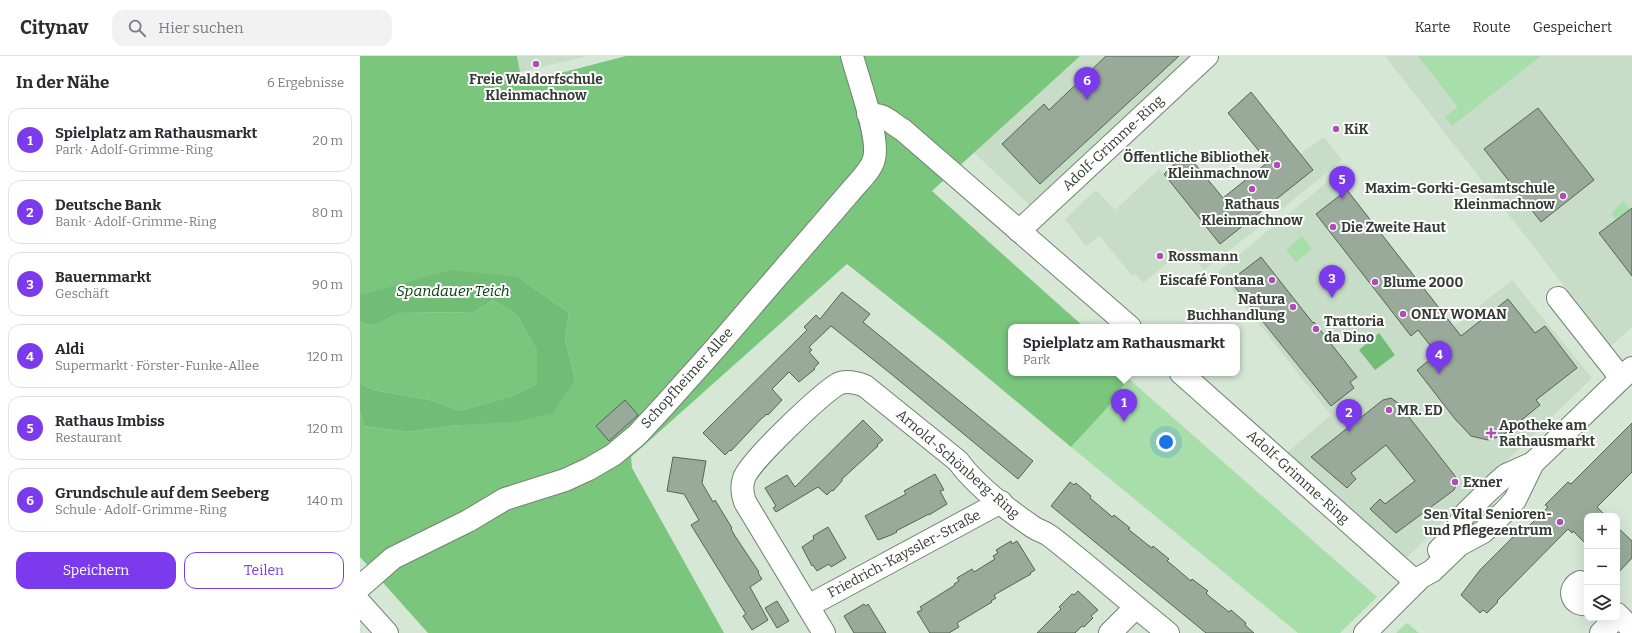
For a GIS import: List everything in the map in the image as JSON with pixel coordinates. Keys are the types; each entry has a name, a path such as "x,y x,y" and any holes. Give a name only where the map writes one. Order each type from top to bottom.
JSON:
{"street":[{"name":"Schopfheimer Allee","path":"360,587 394,558 468,521 505,499 565,480 589,469 613,455 636,435 719,344 867,172 874,159 875,139 852,56"},
{"name":"Adolf-Grimme-Ring","path":"1019,231 1207,56"},
{"path":"868,114 880,115 888,119 1127,324"},
{"path":"1365,633 1418,579 1424,565 1453,536 1464,515 1482,496 1506,475 1533,463 1627,373 1558,298"},
{"name":"Adolf-Grimme-Ring","path":"1184,376 1418,579"},
{"name":"Arnold-Schönberg-Ring","path":"824,633 745,502 742,486 744,477 750,468 769,446 839,383 852,382 865,386 958,461 967,473 1001,502 1035,529 1047,534 1073,554 1168,633"},
{"name":"Friedrich-Kayssler-Straße","path":"808,606 1001,502"},
{"path":"1584,584 1580,582 1576,584 1572,589 1571,595 1574,600 1580,604 1584,604"},
{"path":"360,603 387,633"},
{"path":"1110,633 1136,607"},
{"path":"1601,633 1617,621"}],"shaded area":[{"path":"360,56 517,56 522,83 626,56 1080,56 932,191 1081,324 1008,324 1008,376 1131,376 1105,410 1071,447 944,341 847,264 631,457 632,468 724,633 428,633 360,557 360,411 364,426 407,432 459,425 575,379 565,339 569,313 518,277 360,294"},
{"name":"Freie Waldorfschule Kleinmachnow","path":"517,56 588,56 520,72"},
{"path":"1080,56 1190,56 1095,144 1032,207 973,152"},
{"name":"Maxim-Gorki-Gesamtschule Kleinmachnow","path":"1385,56 1632,56 1632,327 1611,346"},
{"path":"1418,56 1541,56 1452,126 1445,117 1458,107"},
{"path":"1324,137 1342,160 1282,209 1275,199 1313,170 1300,154"},
{"path":"1159,169 1220,243 1260,211 1267,221 1204,270 1186,248 1143,283 1136,274 1132,276 1100,236 1086,246 1065,219 1096,190 1115,210"},
{"path":"1336,175 1454,326 1512,280 1592,378 1404,560 1285,454 1331,415 1218,272"},
{"path":"1623,201 1632,212 1632,236 1619,218 1616,220 1611,214"},
{"path":"1302,236 1312,249 1296,262 1286,250"},
{"path":"493,300 517,315 537,351 537,384 512,396 460,411 430,400 373,390 360,383 360,322 373,326 399,313 474,312"},
{"path":"1129,379 1377,597 1340,633 1298,633 1071,447"},
{"path":"1487,498 1498,511 1479,530 1465,525"},
{"path":"1407,623 1419,633 1396,633"}],"water":[{"name":"Spandauer Teich","path":"451,270 518,277 569,313 565,339 575,379 553,413 516,422 459,425 407,432 364,426 360,411 360,383 373,390 430,400 460,411 512,396 537,384 537,351 517,315 493,300 474,312 399,313 373,326 360,322 360,294"},
{"path":"1379,333 1395,355 1375,370 1359,350"}],"building":[{"path":"1106,56 1179,56 1040,184 1002,144 1044,104 1049,110"},
{"path":"1251,92 1313,170 1220,244 1164,174 1186,153 1223,198 1268,162 1228,113"},
{"path":"1538,108 1594,180 1541,222 1484,149"},
{"path":"1347,190 1461,336 1508,299 1535,333 1545,326 1577,368 1536,400 1540,405 1502,436 1488,440 1471,436 1455,419 1417,370 1437,354 1418,330 1411,336 1316,214"},
{"path":"1632,208 1632,276 1599,233"},
{"path":"1261,257 1357,377 1350,382 1354,388 1331,406 1230,281"},
{"path":"842,292 870,314 863,322 1033,461 1018,479 831,326 809,347 812,350 809,352 819,363 814,368 815,369 799,382 789,372 772,389 782,400 768,415 767,414 761,419 731,451 730,450 725,455 703,433 807,330 804,327 816,315 820,319"},
{"path":"1391,398 1398,403 1455,476 1457,483 1454,490 1396,533 1370,509 1380,499 1385,504 1415,481 1386,445 1351,473 1356,479 1347,488 1311,457 1383,400"},
{"path":"625,400 638,415 609,441 596,426"},
{"path":"863,420 883,440 877,445 878,446 842,479 833,491 832,490 827,495 818,487 776,512 773,508 776,506 765,488 787,475 795,487"},
{"name":"Sen Vital Senioren- und Pflegezentrum","path":"1632,423 1632,472 1597,507 1603,513 1584,513 1584,542 1573,531 1572,533 1568,529 1487,613 1483,610 1480,613 1461,595 1480,570 1517,533 1526,529 1548,507 1545,505 1568,482 1571,484"},
{"path":"673,457 706,461 702,483 713,502 715,500 732,528 731,529 735,536 759,572 758,573 762,579 750,587 768,620 752,630 743,616 746,614 691,525 699,520 684,494 667,491"},
{"path":"935,474 944,490 940,491 947,504 929,515 896,531 897,532 878,540 865,516 906,494 904,491"},
{"path":"1070,482 1074,485 1076,483 1091,496 1090,498 1112,517 1114,515 1130,528 1128,529 1148,545 1152,548 1153,546 1169,559 1167,561 1191,581 1192,579 1208,591 1206,593 1210,597 1229,612 1231,610 1246,623 1245,625 1254,633 1206,633 1051,506"},
{"path":"828,527 846,558 831,567 829,564 817,571 813,565 812,566 802,547 814,539 813,536"},
{"path":"1620,530 1632,541 1632,558 1620,571"},
{"path":"1011,541 1012,544 1017,541 1035,570 1030,573 1031,574 994,595 996,598 991,601 992,602 957,623 959,627 949,633 930,633 917,612 922,610 920,607 955,585 954,584 959,581 957,578 972,569 974,572 995,559 993,556 998,553 996,550"},
{"path":"1078,591 1098,610 1091,616 1093,618 1075,633 1037,633 1061,609 1059,607 1072,594 1074,595"},
{"path":"777,601 789,621 777,628 765,608"},
{"path":"864,604 866,606 868,604 886,633 854,633 844,616"}],"place":[{"name":"Freie Waldorfschule Kleinmachnow","path":"536,64"},
{"name":"Grundschule auf dem Seeberg","path":"1087,100"},
{"name":"KiK","path":"1336,129"},
{"name":"Öffentliche Bibliothek Kleinmachnow","path":"1277,165"},
{"name":"Rathaus Kleinmachnow","path":"1252,189"},
{"name":"Maxim-Gorki-Gesamtschule Kleinmachnow","path":"1563,196"},
{"name":"Rathaus Imbiss","path":"1342,199"},
{"name":"Die Zweite Haut","path":"1333,227"},
{"name":"Rossmann","path":"1160,256"},
{"name":"Eiscafé Fontana","path":"1272,280"},
{"name":"Blume 2000","path":"1375,282"},
{"name":"Bauernmarkt","path":"1332,298"},
{"name":"Natura Buchhandlung","path":"1293,307"},
{"name":"ONLY WOMAN","path":"1403,314"},
{"name":"Trattoria da Dino","path":"1316,329"},
{"name":"Aldi","path":"1439,374"},
{"name":"MR. ED","path":"1389,410"},
{"name":"Spielplatz am Rathausmarkt","path":"1124,422"},
{"name":"Deutsche Bank","path":"1349,432"},
{"name":"Apotheke am Rathausmarkt","path":"1491,433"},
{"name":"Exner","path":"1455,482"},
{"name":"Sen Vital Senioren- und Pflegezentrum","path":"1560,522"}]}
